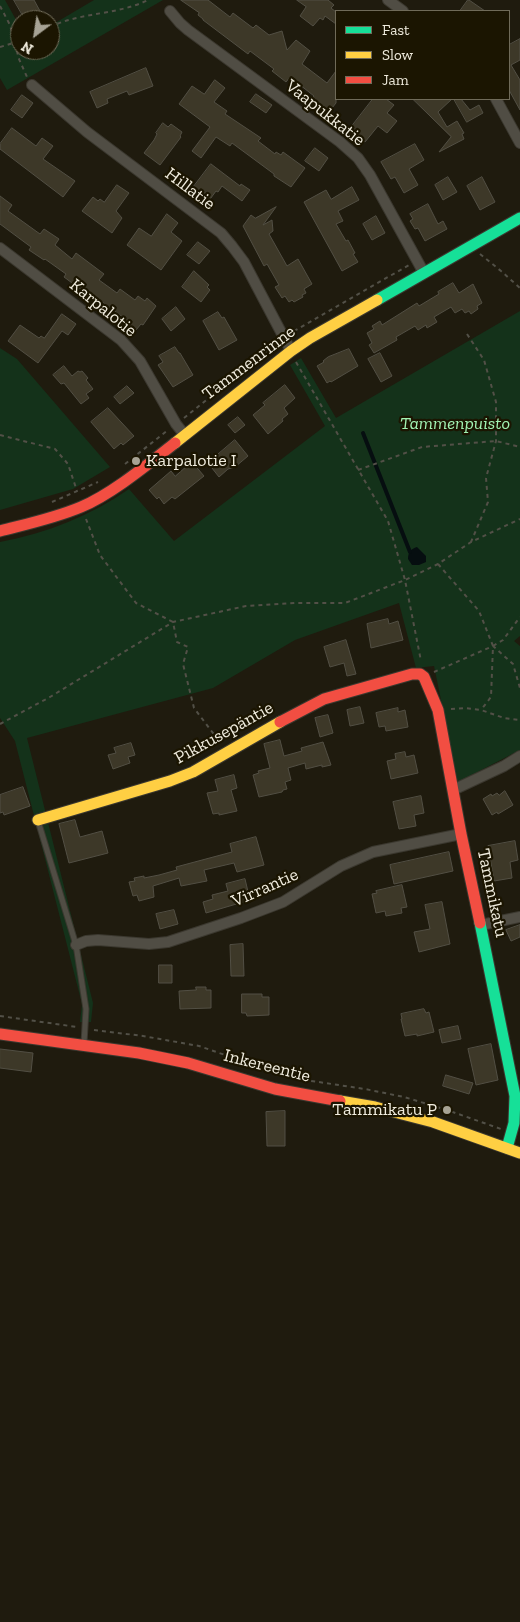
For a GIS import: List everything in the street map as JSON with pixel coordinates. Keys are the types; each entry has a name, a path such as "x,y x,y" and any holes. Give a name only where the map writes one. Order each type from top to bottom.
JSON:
{"street":[{"path":"388,0 402,10"},
{"name":"Vaapukkatie","path":"170,10 188,30 340,142 358,158 373,181 424,273"},
{"name":"Hillatie","path":"32,85 87,132 221,233 244,262 291,351"},
{"path":"497,100 520,142"},
{"name":"Tammenrinne","path":"0,531 81,507 120,484 310,338 520,218"},
{"name":"Karpalotie","path":"0,248 121,340 140,360 176,424 184,434"},
{"name":"Pikkusepäntie","path":"38,820 170,781 193,772 324,699 412,674 420,674 424,677"},
{"name":"Tammikatu","path":"424,677 438,710 461,834 516,1096 517,1109 507,1148"},
{"path":"453,790 504,766 520,756"},
{"name":"Virrantie","path":"76,945 86,941 98,940 148,944 168,942 242,918 283,902 341,866 373,852 461,834"},
{"path":"481,925 520,916"},
{"name":"Inkereentie","path":"0,1034 188,1063 275,1089 376,1107 408,1115 520,1153"}],"lane":[{"path":"38,820 76,945 86,1008 84,1046"}],"path":[{"path":"60,24 84,16 137,6 148,0"},
{"path":"0,6 10,25"},
{"path":"20,60 32,85"},
{"path":"470,247 520,288"},
{"path":"467,334 484,360 496,402 496,441 486,478 488,502 471,542"},
{"path":"291,351 388,522 405,580 424,677 503,640 520,617"},
{"path":"0,434 55,450 68,464 81,507 100,555 136,603 173,622"},
{"path":"358,470 422,447 496,441 520,447"},
{"path":"0,724 50,697 173,622 246,606 296,602 345,603 405,580 438,564 471,542 520,519"},
{"path":"438,564 479,611 493,646 491,697 481,710"},
{"path":"173,622 177,642 188,647 183,664 194,708 228,752"},
{"path":"493,646 513,664 520,688"},
{"path":"438,710 464,708 481,710 504,718 520,720"},
{"path":"0,1016 105,1032 149,1036 200,1046 292,1078 404,1097 512,1133"}],"green space":[{"path":"0,0 5,0 11,10 10,60 59,60 7,90 0,78"},
{"path":"94,0 163,0 60,59 60,20"},
{"name":"Tammenpuisto","path":"520,311 520,636 514,641 520,646 520,750 458,782 434,666 416,668 399,603 295,640 213,688 27,738 93,1003 91,1022 80,1022 82,1004 15,741 0,718 0,542 34,534 68,522 114,499 129,489 174,541 325,426 290,365 301,358 336,418"},
{"path":"0,348 17,359 110,467 73,489 0,510"}],"shaded area":[{"path":"417,547 426,556 426,562 412,565 408,559 409,553"}],"building":[{"path":"14,0 34,0 39,10 20,10"},
{"path":"181,0 208,0 230,17 233,13 253,28 256,25 269,35 282,31 287,50 296,40 310,51 302,64 327,83 335,72 336,103 332,108 330,106 326,112 311,100 314,96 290,77 286,82 272,71 274,69 250,51 248,54 203,20 198,15 199,13"},
{"path":"297,0 328,0 334,5 331,8 335,11 335,23 325,16 323,20 320,18 313,26 300,16 306,7"},
{"path":"469,0 484,10 461,10"},
{"path":"520,39 520,60 511,65 520,80 520,110 510,92 510,44"},
{"path":"146,68 153,86 129,95 127,91 107,99 108,103 97,108 90,92"},
{"path":"215,80 225,88 214,102 227,111 225,114 261,138 258,141 275,154 276,152 281,155 283,152 305,168 291,187 232,143 230,146 216,137 201,158 192,151 210,127 179,104 192,86 204,94"},
{"path":"256,94 272,105 266,113 250,102"},
{"path":"22,95 33,103 22,118 11,110"},
{"path":"372,100 387,100 394,105 387,113 397,121 387,133 378,126 365,142 349,130"},
{"path":"414,100 451,100 438,112 447,127 457,121 464,133 462,134 464,139 439,152 451,137"},
{"path":"455,100 462,100 470,110 479,105 483,113 467,122"},
{"path":"163,123 168,127 171,124 182,132 181,137 160,165 144,153"},
{"path":"12,128 36,146 42,138 53,146 43,159 75,181 63,197 0,149 0,144"},
{"path":"415,144 424,160 409,169 418,185 404,193 395,177 391,179 381,162"},
{"path":"315,148 328,158 319,171 305,161"},
{"path":"211,164 240,186 241,184 250,190 242,201 222,186 208,202 192,189"},
{"path":"448,177 457,192 443,200 435,185"},
{"path":"482,177 495,202 480,210 467,186"},
{"path":"117,185 129,193 116,211 122,218 112,233 82,211 93,197 98,201 100,199 104,202"},
{"path":"352,187 359,200 338,211 343,221 336,224 346,241 348,240 358,262 342,271 304,202 326,190 331,199"},
{"path":"0,196 12,205 8,211 40,234 44,229 59,239 55,245 72,259 76,253 104,274 99,280 117,293 120,289 135,300 138,296 145,301 147,298 156,306 143,325 141,324 136,330 122,320 124,318 101,301 99,303 64,277 66,274 29,250 31,247 0,224"},
{"path":"428,204 438,224 443,221 447,229 425,241 418,228 415,229 410,221 413,219 410,214"},
{"path":"276,207 263,225 272,220 273,231 269,234 287,266 298,259 312,284 304,289 306,293 302,295 303,297 294,302 292,300 289,302 285,296 282,298 275,287 279,285 267,264 264,266 243,226 251,215 255,218"},
{"path":"167,214 178,223 171,232 182,241 161,270 127,245 139,228 151,236"},
{"path":"376,216 385,233 372,240 363,224"},
{"path":"198,242 210,251 199,264 187,255"},
{"path":"194,271 209,285 207,287 210,290 201,302 182,287"},
{"path":"453,283 459,293 473,284 482,303 477,306 478,309 471,314 469,311 465,313 462,309 455,313 451,307 434,317 437,322 427,328 426,325 418,330 415,326 396,337 397,340 374,353 369,345 372,343 367,333 374,329 372,326 380,321 382,325 417,303 419,306"},
{"path":"176,307 185,319 171,331 162,319"},
{"path":"218,312 222,318 224,317 237,340 219,350 203,321"},
{"path":"62,314 76,324 68,335 62,331 38,363 8,341 20,325 39,338 41,336 44,338"},
{"path":"175,347 193,375 173,387 158,365 163,362 159,356"},
{"path":"349,349 358,366 327,383 317,366 328,357"},
{"path":"380,353 392,376 381,382 368,359"},
{"path":"64,366 72,376 78,371 82,371 93,389 86,394 89,398 81,404 64,383 61,384 53,375"},
{"path":"285,385 295,398 284,408 288,414 282,419 283,421 268,434 253,415 265,405 263,403"},
{"path":"127,386 134,393 120,404 114,397"},
{"path":"108,408 134,436 123,445 121,443 114,449 91,422"},
{"path":"238,417 245,425 235,433 228,425"},
{"path":"235,440 248,456 219,477 208,463"},
{"path":"192,462 204,476 175,499 172,497 164,504 159,497 157,499 149,490 171,471 175,476"},
{"path":"388,619 389,624 398,621 403,640 371,648 367,624"},
{"path":"346,640 356,674 347,676 344,663 330,667 324,647"},
{"path":"360,707 364,723 350,726 347,710"},
{"path":"398,708 398,712 405,710 408,727 386,731 385,726 379,727 376,713"},
{"path":"328,715 333,733 320,737 315,718"},
{"path":"280,740 284,756 302,751 301,748 323,742 331,765 306,769 305,763 288,768 291,780 285,782 287,789 282,792 259,797 253,775 259,773 258,771 270,768 264,744"},
{"path":"131,743 135,755 128,757 130,763 113,769 108,755 116,753 114,748"},
{"path":"405,752 406,757 414,755 418,773 391,779 387,761 396,759 395,754"},
{"path":"234,775 237,788 231,790 237,811 219,815 219,813 213,814 207,793 218,791 215,780"},
{"path":"23,787 30,806 4,815 3,812 0,813 0,795"},
{"path":"505,791 513,805 498,814 497,812 492,815 483,799 491,794 492,796 497,793 499,795"},
{"path":"421,796 424,813 414,815 416,826 399,829 393,802"},
{"path":"75,820 80,837 102,831 108,853 69,863 59,824"},
{"path":"256,837 264,865 237,872 234,863 204,870 207,881 181,886 179,878 153,886 154,897 139,901 137,895 133,896 129,882 135,881 134,878 159,875 177,870 176,867 232,852 230,844"},
{"path":"515,841 518,860 510,862 512,878 494,881 488,846"},
{"path":"449,852 453,871 394,884 390,865"},
{"path":"245,879 250,900 206,913 203,902 213,899 212,895 228,891 226,884"},
{"path":"402,885 407,907 401,908 402,913 386,916 385,911 376,913 372,894 377,893 376,891"},
{"path":"442,902 450,944 419,952 414,932 430,929 425,905"},
{"path":"174,910 178,924 160,929 156,914"},
{"path":"520,925 520,937 511,941 506,930"},
{"path":"243,944 244,976 231,976 230,945"},
{"path":"159,965 172,965 172,983 159,983"},
{"path":"196,987 206,987 206,990 211,990 211,1008 180,1009 179,991 196,990"},
{"path":"242,994 262,994 262,997 269,997 269,1015 247,1016 246,1013 242,1013"},
{"path":"424,1009 426,1013 429,1012 434,1032 417,1036 417,1034 405,1036 401,1014"},
{"path":"458,1026 461,1039 442,1043 439,1030"},
{"path":"491,1044 498,1080 476,1085 468,1049"},
{"path":"0,1049 33,1053 31,1072 0,1068"},
{"path":"446,1075 473,1083 469,1094 443,1086"},
{"path":"285,1111 285,1146 267,1146 266,1112"}],"waterway":[{"path":"363,433 410,552"}],"traffic: fast":[{"path":"377,300 520,218"},
{"path":"480,923 515,1096 514,1123 507,1148"}],"traffic: slow":[{"path":"175,443 291,351 377,300"},
{"path":"38,820 170,781 193,772 280,722"},
{"path":"340,1101 375,1107 433,1122 520,1153"}],"traffic: jam":[{"path":"0,531 61,514 93,501 130,478 175,443"},
{"path":"280,722 324,699 412,674 420,674 424,677 438,710 480,923"},
{"path":"0,1034 139,1053 188,1063 275,1089 340,1101"}],"place":[{"name":"Karpalotie I","path":"136,461"},
{"name":"Tammikatu P","path":"447,1110"}]}
